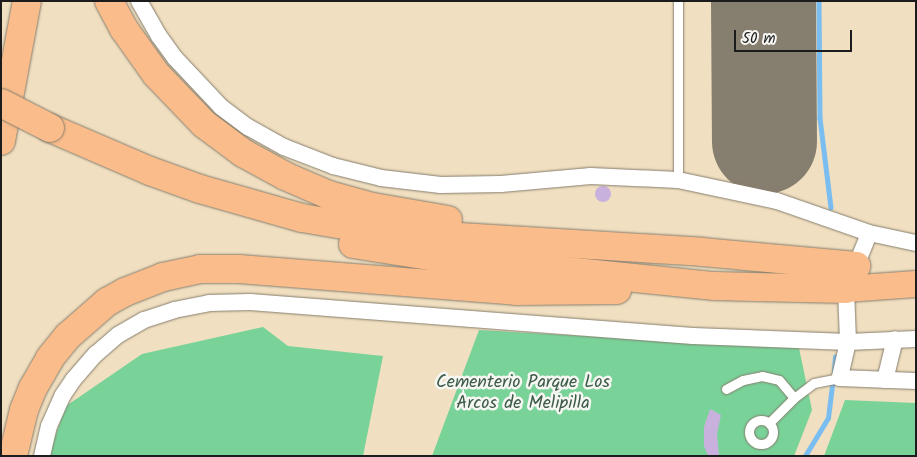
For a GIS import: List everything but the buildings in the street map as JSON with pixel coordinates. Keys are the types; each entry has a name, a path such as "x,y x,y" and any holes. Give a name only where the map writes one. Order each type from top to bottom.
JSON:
{"highway":[{"path":"1,142 27,1"},
{"path":"109,1 139,52 189,110 243,153 307,186 373,207 430,218 593,236 702,252 851,278"},
{"path":"1,103 97,160 195,197 338,241 394,252 448,259 715,286"},
{"path":"1,115 225,197 302,218 402,233 702,252"},
{"path":"13,456 20,424 33,388 50,358 68,336 93,312 125,292 163,276 181,272 218,269 260,270 516,291 590,291 851,278"}],"main road":[{"path":"851,278 916,274"},
{"path":"851,278 916,284"}],"street":[{"path":"139,1 158,36 221,107 248,127 276,143 333,166 381,178 441,185 501,184 591,176 678,180 777,201 869,233 916,243"},
{"path":"869,233 851,278 848,342 840,378 916,381"},
{"path":"42,456 49,426 63,395 96,354 118,335 144,320 166,312 200,305 250,302 694,336 848,342 916,339"},
{"path":"885,380 896,340"}],"lane":[{"path":"678,1 678,180"},
{"path":"726,390 743,380 762,376 779,380 794,398"},
{"path":"769,423 794,398 814,383 840,378"}],"green space":[{"path":"263,327 288,346 383,356 363,456 48,456 66,406 142,354"},
{"name":"Cementerio Parque Los Arcos de Melipilla","path":"479,330 799,348 812,410 794,456 432,456"},
{"path":"845,400 916,403 916,456 824,456"}],"waterway":[{"path":"819,1 820,118 831,207"},
{"path":"834,371 835,357"},
{"path":"805,456 828,418 833,379"}],"runway":[{"path":"763,1 764,141"}]}
